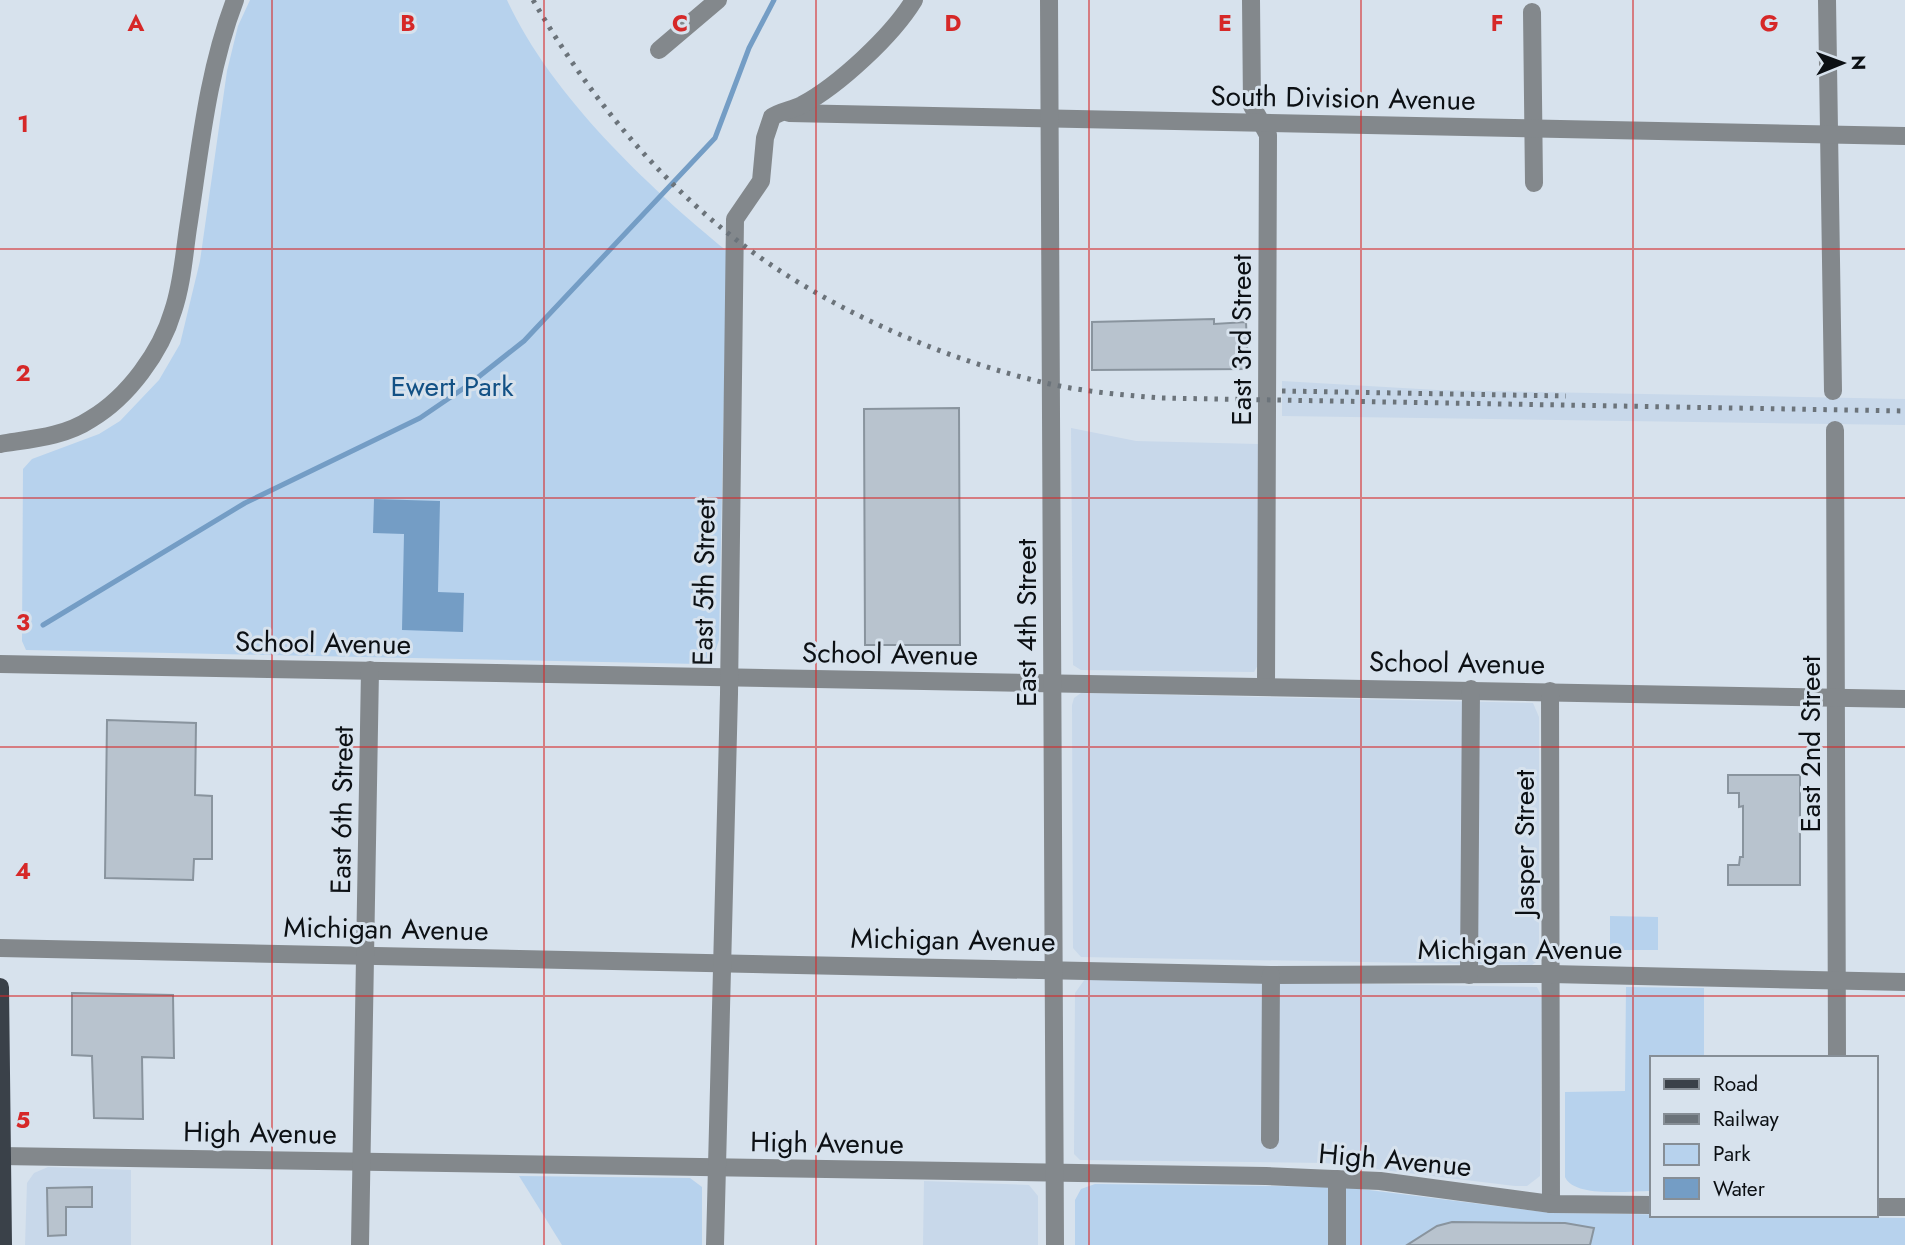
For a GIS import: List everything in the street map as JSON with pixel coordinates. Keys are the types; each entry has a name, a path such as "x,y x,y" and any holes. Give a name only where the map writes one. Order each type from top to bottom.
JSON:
{"main road":[{"path":"0,987 3,1245"}],"street":[{"path":"0,444 58,435 92,419 123,393 149,361 174,311 218,43 235,0"},
{"path":"659,50 718,0"},
{"path":"780,113 811,99 866,55 899,22 914,0"},
{"name":"East 4th Street","path":"1049,0 1055,1245"},
{"name":"East 3rd Street","path":"1251,0 1252,106 1268,135 1266,685"},
{"path":"1827,0 1833,391"},
{"path":"1532,12 1534,183"},
{"name":"South Division Avenue","path":"780,113 1905,136"},
{"name":"East 5th Street","path":"715,1245 729,677 734,228 738,212 760,184 768,124 772,117 780,113"},
{"name":"East 2nd Street","path":"1835,430 1837,1056"},
{"name":"School Avenue","path":"0,664 1266,685 1905,699"},
{"name":"East 6th Street","path":"360,1245 370,670"},
{"path":"1469,975 1471,689"},
{"name":"Jasper Street","path":"1550,691 1551,1204"},
{"name":"Michigan Avenue","path":"0,948 1054,968 1271,975 1551,974 1905,982"},
{"path":"1270,1140 1271,975"},
{"name":"High Avenue","path":"2,1156 1337,1179 1380,1181 1551,1204 1650,1205"},
{"path":"1337,1179 1337,1245"},
{"path":"1877,1207 1905,1208"}],"shaded area":[{"path":"1282,381 1437,390 1905,399 1905,425 1282,416"},
{"path":"1071,428 1136,441 1258,444 1258,665 1254,672 1081,670 1073,665"},
{"path":"1081,693 1533,703 1539,717 1539,960 1532,965 1081,957 1073,948 1072,705 1074,698"},
{"path":"1085,979 1537,987 1542,997 1540,1176 1527,1186 1515,1186 1325,1163 1080,1160 1074,1154 1075,993"},
{"path":"48,1167 131,1170 131,1245 25,1245 27,1183 34,1173"},
{"path":"924,1181 1029,1185 1038,1196 1038,1245 923,1245"}],"green space":[{"name":"Ewert Park","path":"250,0 507,0 549,70 603,136 633,168 727,251 719,640 713,658 699,664 26,650 22,641 23,469 32,459 99,434 120,421 159,380 180,344 200,261 227,71 238,26"},
{"path":"1610,916 1658,917 1658,950 1610,950"},
{"path":"1626,987 1704,988 1704,1056 1650,1056 1650,1191 1591,1191 1570,1184 1565,1177 1565,1092 1625,1091"},
{"path":"519,1176 690,1178 702,1187 702,1245 562,1245"},
{"path":"1095,1184 1345,1187 1552,1213 1650,1214 1650,1217 1905,1218 1905,1245 1075,1245 1075,1200 1081,1189"}],"water":[{"path":"374,499 440,501 438,592 464,593 463,632 402,630 404,534 373,533"}],"building":[{"path":"1214,319 1214,324 1246,322 1248,369 1092,370 1092,322"},
{"path":"959,408 960,645 865,645 864,409"},
{"path":"107,720 196,723 195,795 212,796 212,859 194,859 193,880 105,878"},
{"path":"1728,775 1800,775 1800,885 1728,885 1728,865 1739,865 1740,857 1743,857 1743,806 1739,807 1739,793 1728,793"},
{"path":"72,993 173,995 174,1058 142,1057 143,1119 94,1118 92,1056 72,1055"},
{"path":"92,1187 92,1207 66,1207 66,1235 48,1236 47,1188"},
{"path":"1452,1222 1565,1223 1594,1228 1590,1245 1407,1245 1437,1226"}],"waterway":[{"path":"43,625 245,503 420,418 467,386 524,341 715,138 749,48 774,0"}],"railway":[{"path":"533,0 575,66 622,129 675,186 734,238 805,286 884,328 1009,374 1077,389 1160,398 1905,411"},
{"path":"1282,391 1566,396"}]}
